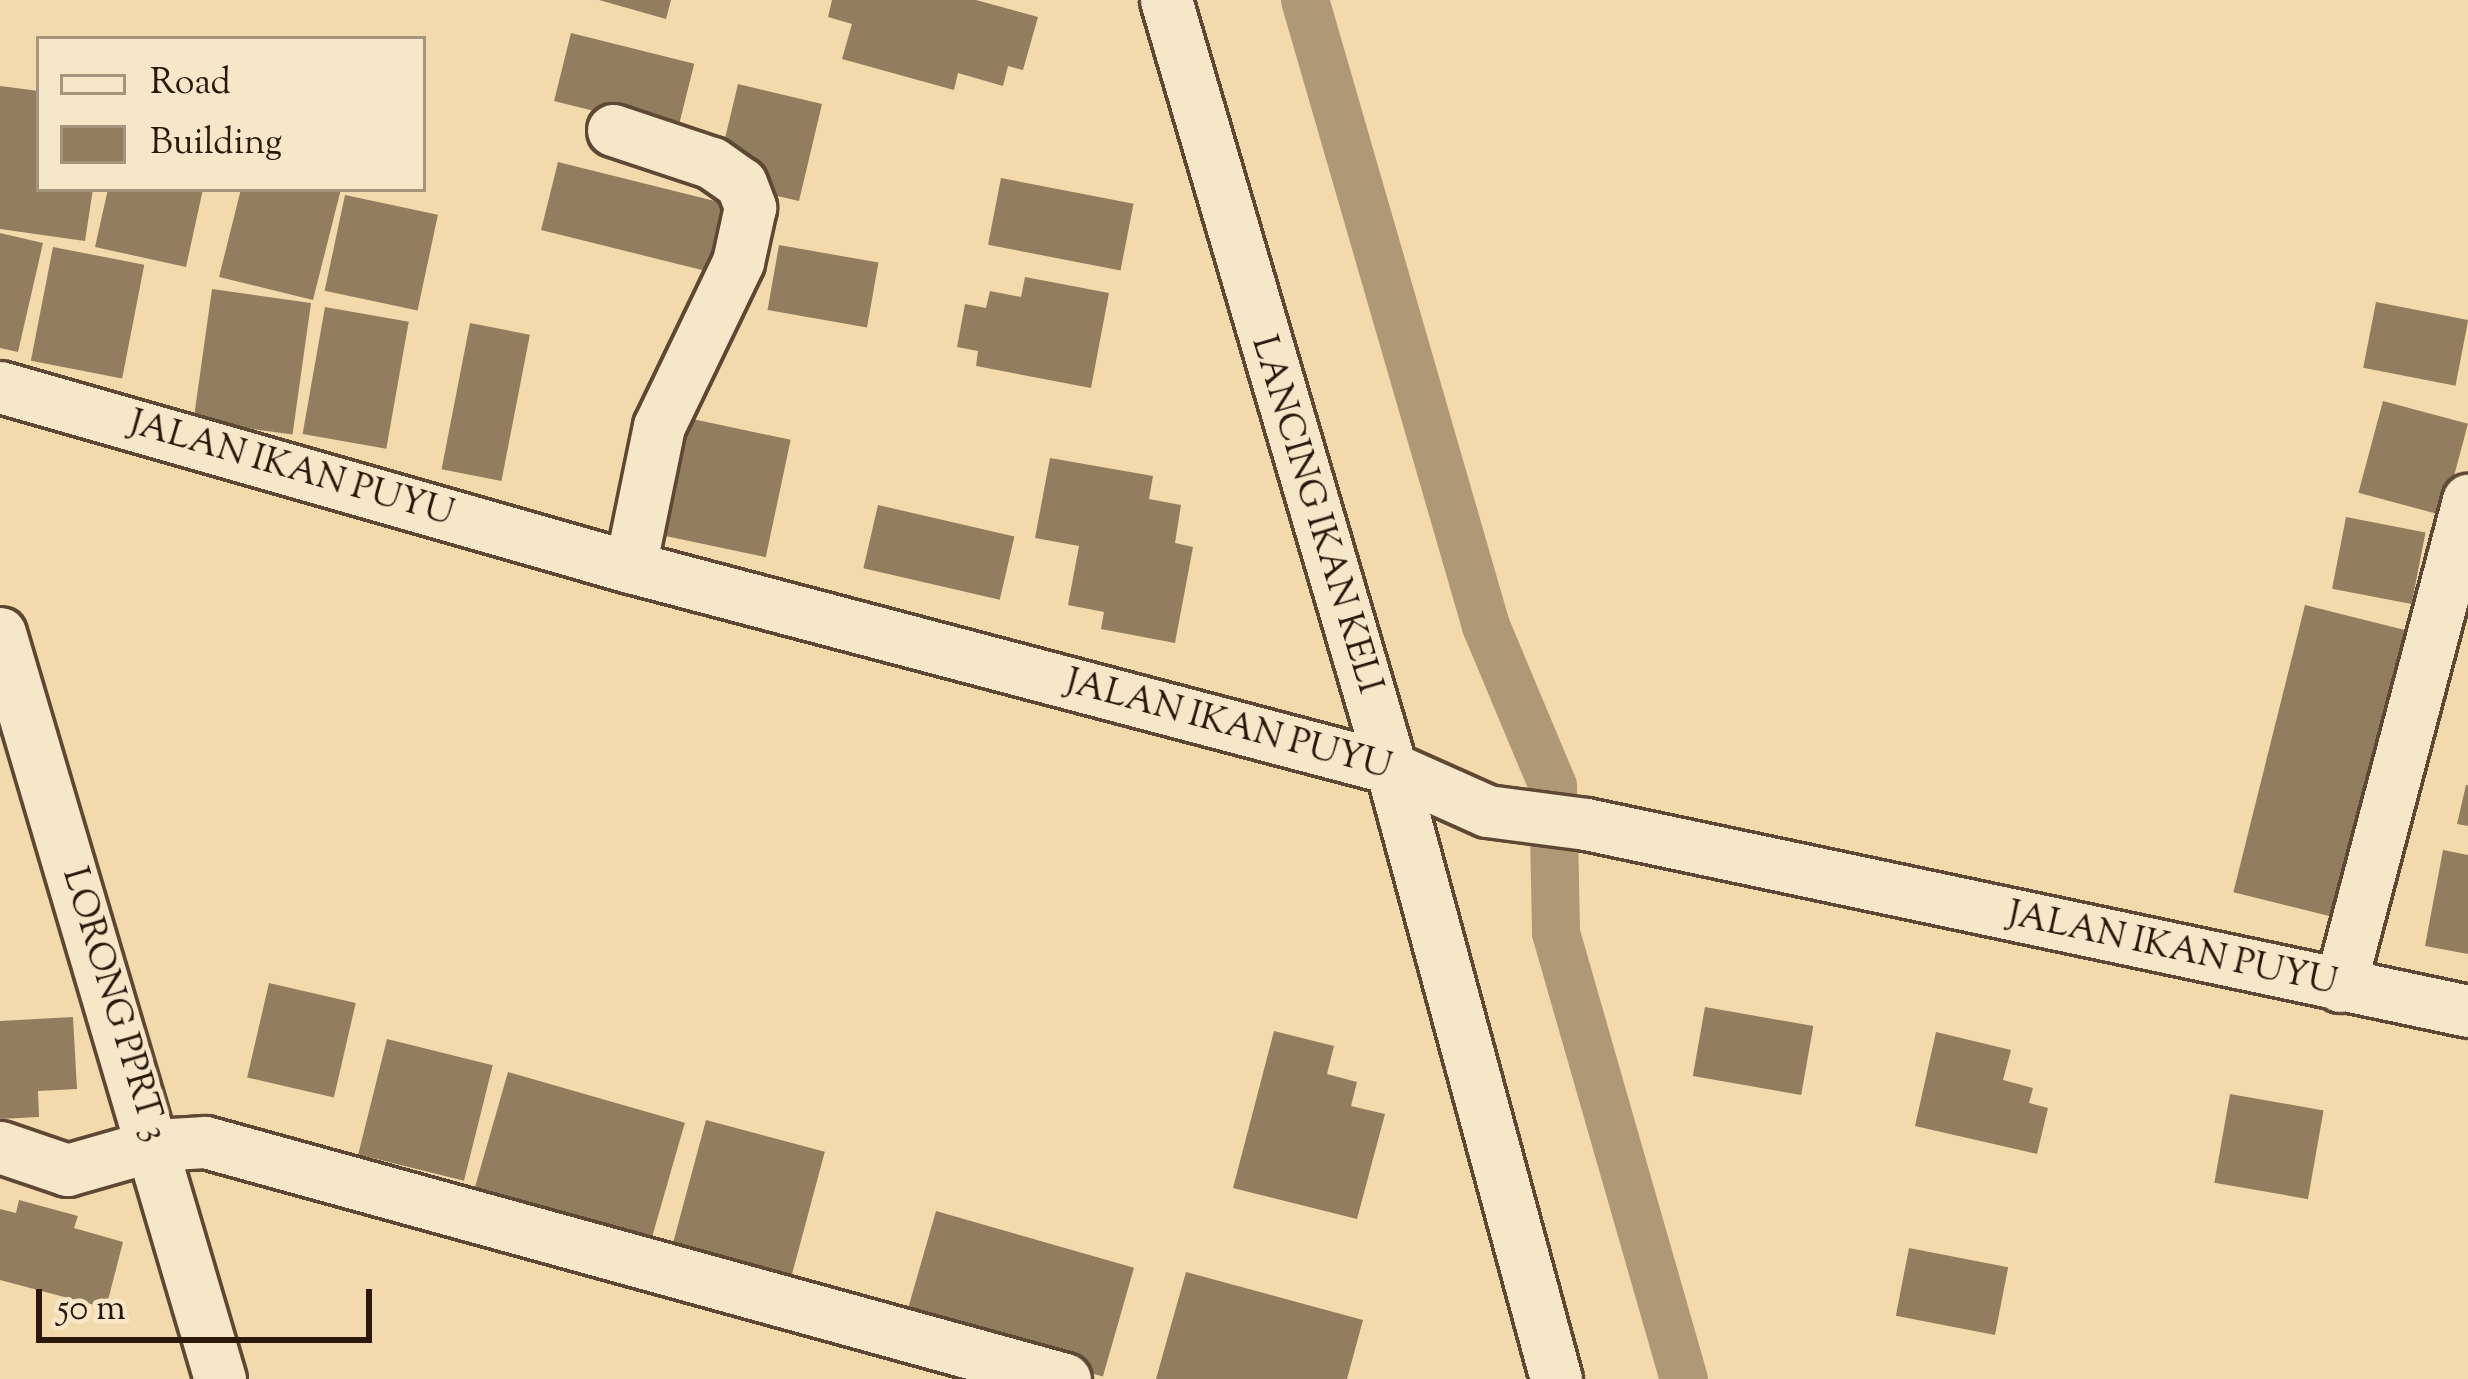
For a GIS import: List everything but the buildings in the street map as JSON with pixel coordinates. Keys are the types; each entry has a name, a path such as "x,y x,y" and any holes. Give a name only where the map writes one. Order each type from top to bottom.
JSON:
{"street":[{"name":"LANCING IKAN KELI","path":"1166,0 1391,768 1556,1379"},
{"path":"613,130 712,163 741,183 750,207 738,262 659,426 630,567"},
{"name":"JALAN IKAN PUYU","path":"0,387 630,567 1391,768 1487,811 1586,824 2468,1011"},
{"path":"2340,986 2468,500"},
{"name":"LORONG PPRT 3","path":"0,633 155,1145 220,1379"},
{"path":"0,1147 67,1170 155,1145 205,1142 1065,1379"}],"waterway":[{"path":"1305,0 1486,626 1553,786 1556,933 1684,1379"}]}
